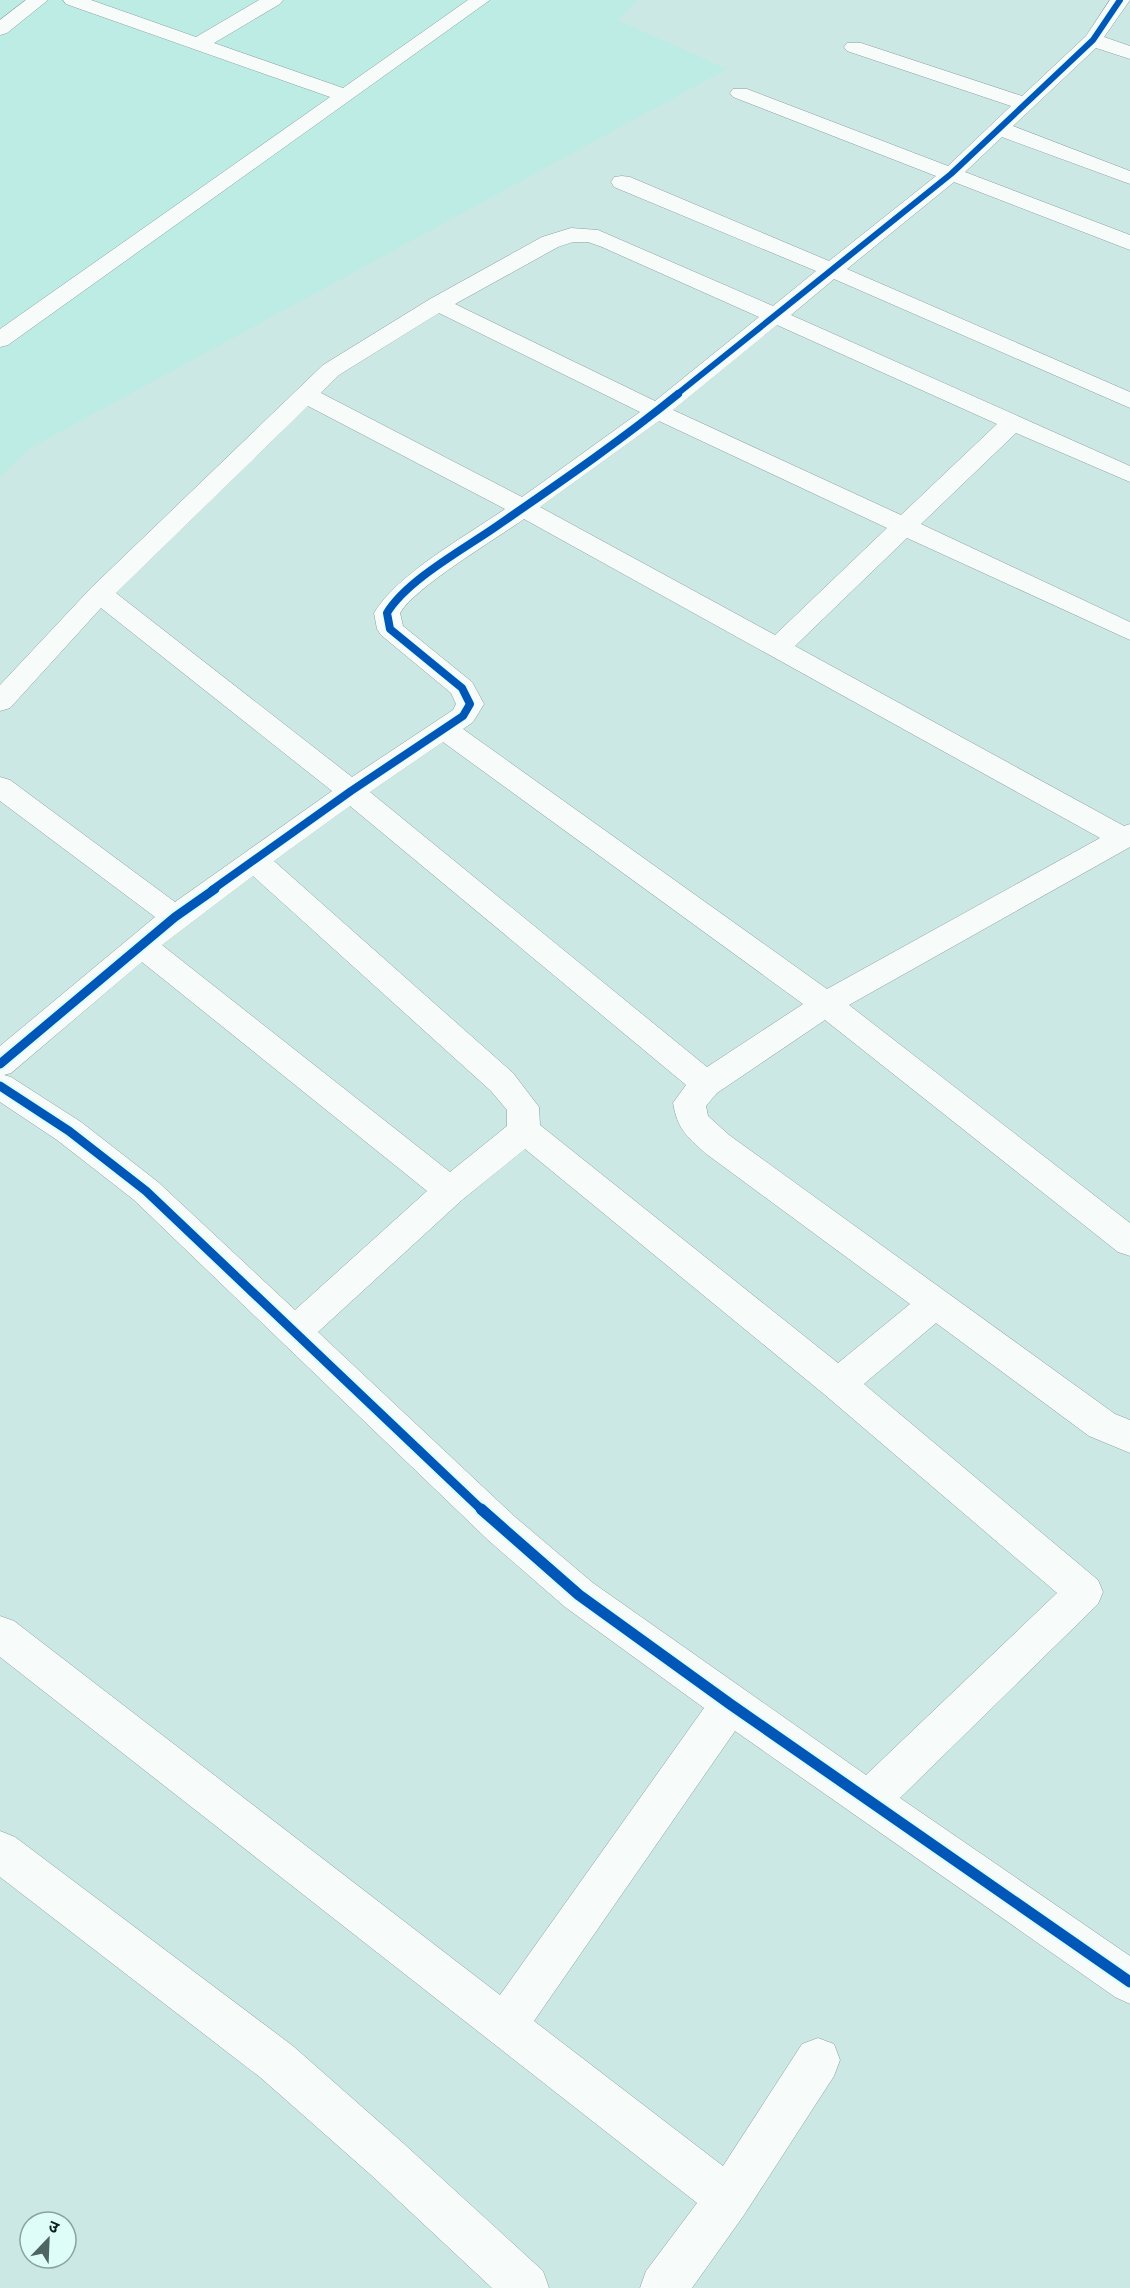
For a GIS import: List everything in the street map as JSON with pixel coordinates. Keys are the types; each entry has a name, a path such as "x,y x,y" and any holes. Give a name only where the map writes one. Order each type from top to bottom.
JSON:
{"street":[{"path":"0,29 38,0"},
{"path":"198,44 273,0"},
{"path":"0,340 480,0"},
{"path":"0,1064 175,917 351,791 463,716 470,704 462,688 390,629 387,613 394,601 415,583 657,411 951,174 1093,40 1120,0"},
{"path":"87,2 344,95"},
{"path":"1093,40 1130,53"},
{"path":"854,47 1026,104"},
{"path":"740,93 1130,243"},
{"path":"1000,129 1130,178"},
{"path":"622,182 832,270 1130,401"},
{"path":"0,702 100,594 331,370 355,353 438,304 550,243 571,235 590,236 610,242 1130,475"},
{"path":"438,304 657,411 1130,632"},
{"path":"304,394 523,508 777,648 1127,836"},
{"path":"777,648 1013,422"},
{"path":"100,594 351,791 706,1084"},
{"path":"445,730 826,1004 1130,1242"},
{"path":"0,787 175,917"},
{"path":"1127,836 826,1004 706,1084 689,1103 693,1122 717,1144 1102,1425 1130,1437"},
{"path":"254,860 502,1082 523,1107 524,1130 506,1148 450,1191 295,1331"},
{"path":"142,945 450,1191"},
{"path":"0,1086 69,1131 146,1191 501,1528 579,1595 730,1704 1130,1982"},
{"path":"524,1130 838,1384 1084,1592 869,1800"},
{"path":"838,1384 934,1304"},
{"path":"0,1634 728,2199"},
{"path":"505,2026 730,1704"},
{"path":"0,1851 277,2062 387,2159 526,2288"},
{"path":"663,2288 728,2199 818,2060"}],"shaded area":[{"path":"0,0 639,0 618,20 727,69 31,448 0,477"}],"cycle path":[{"path":"0,1064 175,917 351,791 463,716 470,704 462,688 390,629 387,613 394,601 415,583 657,411 951,174 1093,40 1120,0"},
{"path":"0,1086 69,1131 146,1191 501,1528 579,1595 730,1704 1130,1982"}]}
